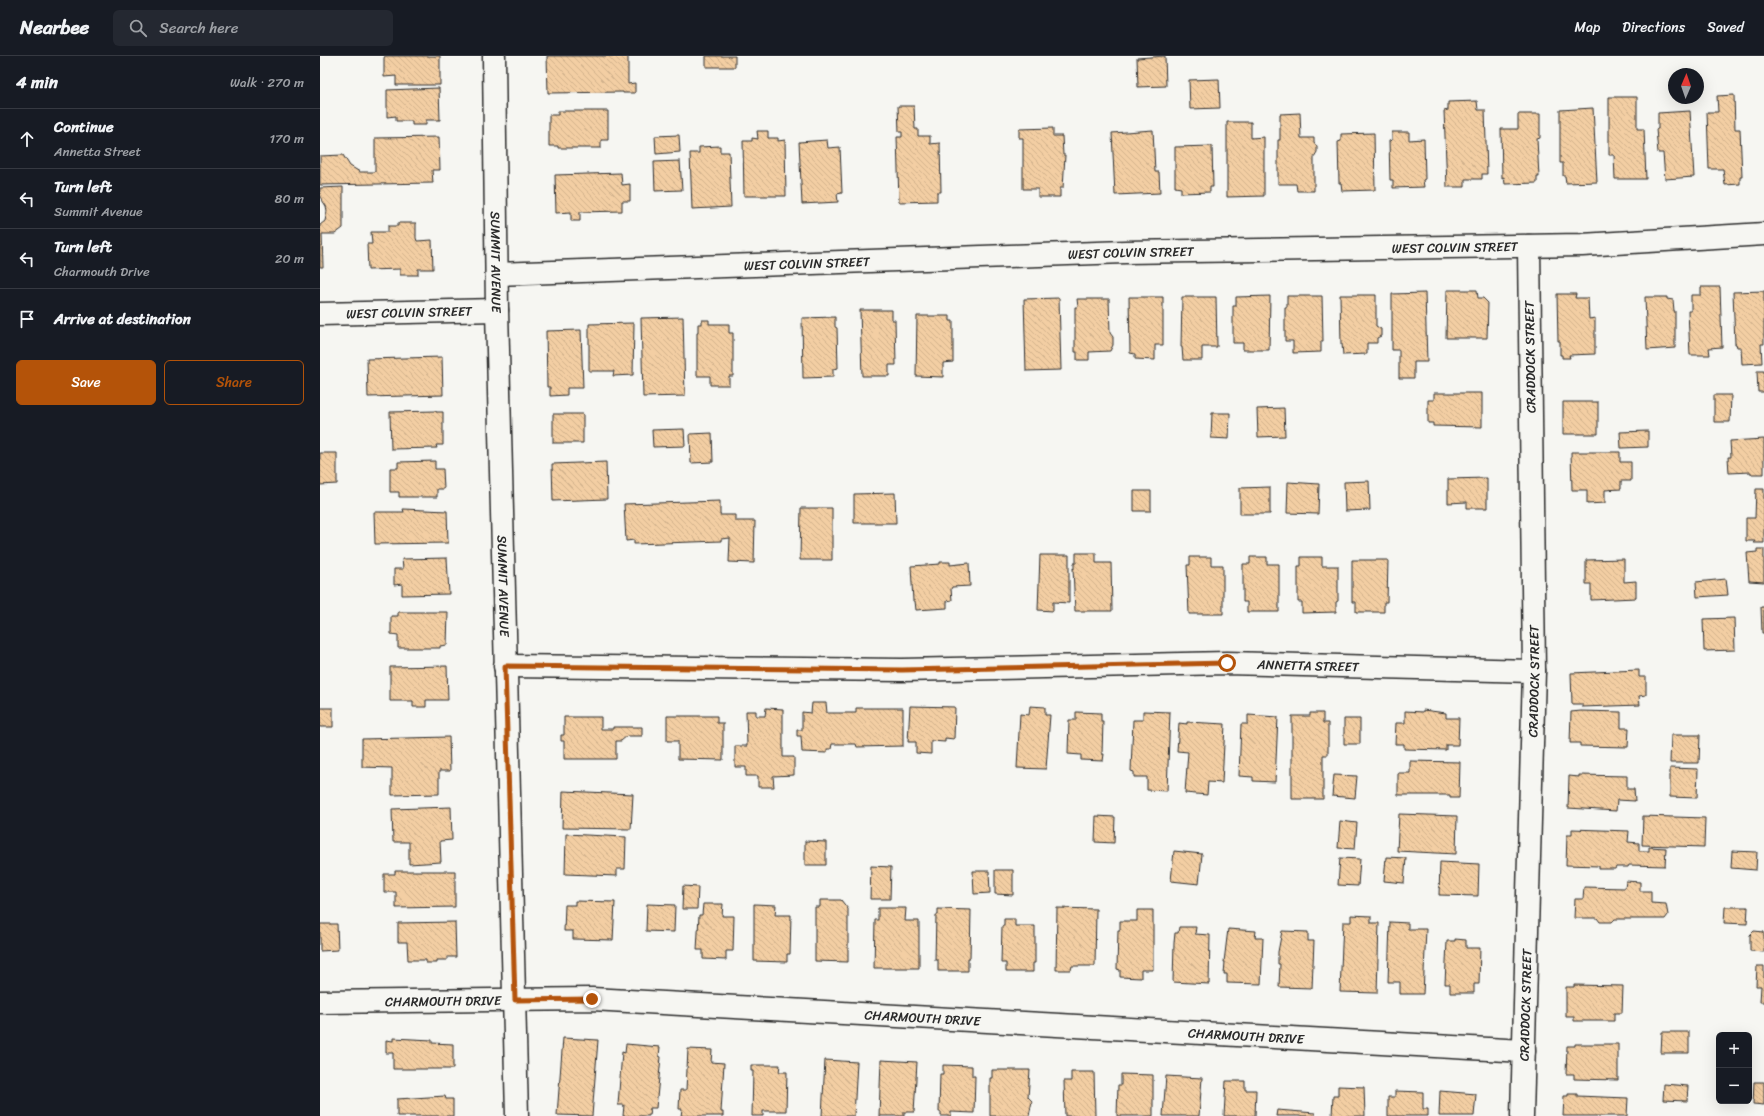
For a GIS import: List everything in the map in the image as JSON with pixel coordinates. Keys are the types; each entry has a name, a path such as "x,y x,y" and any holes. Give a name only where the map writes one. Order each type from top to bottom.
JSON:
{"street":[{"name":"SUMMIT AVENUE","path":"494,56 505,666 517,1116"},
{"name":"WEST COLVIN STREET","path":"497,274 1125,252 1582,245 1764,234"},
{"name":"CRADDOCK STREET","path":"1522,1116 1534,671 1529,246"},
{"name":"WEST COLVIN STREET","path":"320,314 498,310"},
{"name":"ANNETTA STREET","path":"505,666 902,670 1227,663 1534,671"},
{"name":"CHARMOUTH DRIVE","path":"320,1002 592,999 1524,1051"}],"building":[{"path":"385,56 440,56 440,85 396,85 396,76 384,77"},
{"path":"547,56 628,56 628,84 635,83 635,93 548,93"},
{"path":"706,56 735,56 735,67 706,67"},
{"path":"1165,56 1166,86 1138,87 1137,58"},
{"path":"1219,79 1220,108 1190,109 1189,80"},
{"path":"439,88 440,120 426,120 426,125 412,125 412,121 396,121 396,116 387,117 387,90"},
{"path":"1734,95 1735,129 1740,129 1742,177 1740,177 1740,184 1725,185 1723,169 1709,169 1707,112 1718,112 1717,96"},
{"path":"1609,97 1637,97 1637,129 1644,129 1646,179 1615,179 1614,155 1609,155"},
{"path":"1477,101 1478,110 1485,110 1487,174 1482,174 1482,179 1465,179 1465,187 1447,187 1444,111 1448,110 1448,102"},
{"path":"898,106 914,106 915,129 918,129 918,136 930,136 930,144 940,143 941,192 937,192 937,201 899,202 897,137 902,137 902,132 899,132"},
{"path":"1593,108 1597,182 1566,183 1565,176 1563,176 1563,163 1560,163 1560,110"},
{"path":"558,111 608,111 608,140 601,140 601,148 558,148 558,146 549,146 549,115 558,115"},
{"path":"1690,111 1694,177 1665,179 1663,153 1658,153 1656,129 1658,129 1658,113"},
{"path":"1300,113 1301,138 1314,138 1314,143 1317,147 1317,152 1314,157 1314,191 1297,191 1296,184 1278,184 1278,140 1280,140 1280,114"},
{"path":"1518,114 1540,114 1540,138 1537,139 1539,177 1537,177 1537,183 1505,184 1504,177 1502,178 1501,129 1518,129"},
{"path":"1227,122 1251,122 1251,138 1264,137 1264,196 1227,197"},
{"path":"1053,128 1053,136 1062,136 1063,155 1065,155 1063,188 1060,188 1060,197 1038,197 1038,189 1023,189 1023,138 1019,138 1019,129"},
{"path":"1153,130 1155,172 1159,172 1160,193 1115,195 1112,133"},
{"path":"757,131 768,131 768,138 778,138 778,141 785,140 786,196 744,196 743,141 752,141 752,138 758,139"},
{"path":"1392,132 1409,132 1409,140 1424,139 1424,187 1393,188 1393,180 1390,180 1389,141 1392,140"},
{"path":"1374,133 1375,190 1342,191 1341,183 1339,183 1338,142 1341,141 1341,134"},
{"path":"679,135 680,152 656,154 655,136"},
{"path":"439,137 440,170 432,170 433,183 320,185 320,156 343,155 350,166 360,172 375,172 375,138"},
{"path":"827,140 828,148 840,147 842,193 837,194 838,202 802,204 799,142"},
{"path":"720,146 720,152 729,152 731,207 692,209 690,153 699,153 699,147"},
{"path":"1212,146 1213,187 1210,187 1210,192 1181,193 1181,188 1175,187 1175,147"},
{"path":"680,161 682,190 655,191 654,162"},
{"path":"621,173 622,185 630,184 630,201 622,201 622,211 580,212 580,221 571,221 571,212 556,213 555,175"},
{"path":"343,187 343,228 335,234 322,234 323,267 320,267 320,225 325,221 327,211 326,206 320,197 320,188"},
{"path":"398,223 416,223 417,241 432,240 433,269 418,269 418,275 400,275 400,269 368,270 367,244 372,244 371,232 388,232 388,226 398,226"},
{"path":"1701,287 1720,287 1722,347 1709,348 1710,355 1690,355 1688,311 1691,311 1691,295 1701,295"},
{"path":"1447,290 1477,290 1478,298 1483,298 1488,303 1487,338 1446,338"},
{"path":"1764,291 1764,344 1761,344 1762,363 1742,364 1741,347 1737,347 1735,344 1733,292"},
{"path":"1425,293 1427,362 1414,362 1414,378 1399,378 1399,350 1392,350 1392,294"},
{"path":"1557,294 1576,294 1575,298 1588,298 1589,319 1595,318 1595,354 1569,355 1570,358 1562,358 1562,355 1560,355 1560,341 1558,341"},
{"path":"1340,295 1376,295 1376,326 1381,329 1381,336 1377,338 1377,343 1367,343 1367,354 1343,355 1341,344"},
{"path":"1270,296 1269,350 1243,350 1243,343 1233,343 1233,306 1236,306 1236,297"},
{"path":"1287,296 1322,296 1323,341 1321,341 1321,352 1293,353 1293,341 1285,341 1285,307 1287,307"},
{"path":"1129,297 1163,297 1163,345 1155,345 1155,360 1135,359 1135,354 1130,353"},
{"path":"1182,297 1216,297 1217,347 1202,347 1202,360 1183,360 1181,347"},
{"path":"1645,297 1667,297 1667,299 1673,300 1675,311 1675,348 1647,350"},
{"path":"1059,298 1061,370 1026,371 1024,299"},
{"path":"1077,299 1109,299 1110,333 1113,337 1113,345 1110,351 1089,352 1089,360 1077,360 1077,352 1075,352 1075,307 1078,307"},
{"path":"860,310 892,310 892,320 895,320 896,365 889,365 889,376 862,376"},
{"path":"917,316 950,316 950,321 953,321 953,362 943,363 943,377 916,376"},
{"path":"683,317 685,396 643,397 641,318"},
{"path":"835,317 835,327 837,328 838,368 833,369 833,377 803,378 802,318"},
{"path":"702,320 709,320 709,324 729,324 729,333 733,333 733,376 729,376 729,385 710,385 710,376 697,376 697,333 698,324 702,324"},
{"path":"634,323 633,375 613,376 614,371 589,371 589,324"},
{"path":"581,330 583,388 567,388 567,395 550,396 550,387 547,387 546,331"},
{"path":"442,357 443,395 368,397 367,359"},
{"path":"1757,371 1764,371 1764,392 1758,392"},
{"path":"1434,393 1482,393 1482,427 1433,426 1433,423 1428,423 1428,400 1434,400"},
{"path":"1714,395 1731,395 1730,422 1714,422"},
{"path":"1563,402 1598,402 1598,434 1563,434"},
{"path":"1284,408 1285,436 1258,437 1257,409"},
{"path":"390,412 443,412 443,445 436,445 437,448 391,449"},
{"path":"1212,413 1230,413 1229,439 1211,438"},
{"path":"553,414 583,414 583,443 553,443"},
{"path":"684,429 685,446 653,447 652,430"},
{"path":"1648,431 1648,447 1621,448 1620,432"},
{"path":"712,433 713,462 691,463 690,434"},
{"path":"1764,439 1764,474 1751,474 1751,472 1729,473 1728,457 1731,457 1730,441"},
{"path":"1571,452 1620,452 1620,462 1631,462 1631,481 1621,481 1621,489 1605,490 1605,503 1587,504 1587,490 1572,490"},
{"path":"320,453 337,453 337,484 320,485"},
{"path":"435,461 435,469 443,469 444,489 437,489 437,497 399,497 399,492 390,492 390,468 398,468 398,462"},
{"path":"606,462 607,499 553,501 552,464"},
{"path":"1487,478 1487,508 1467,508 1467,502 1448,503 1448,479"},
{"path":"1369,481 1370,510 1345,511 1344,482"},
{"path":"1288,482 1319,484 1318,514 1287,513"},
{"path":"1270,487 1270,514 1240,514 1240,488"},
{"path":"1756,489 1764,489 1764,543 1746,541 1746,518 1755,518"},
{"path":"1134,491 1151,491 1151,511 1134,511"},
{"path":"895,493 896,523 854,523 854,494"},
{"path":"720,501 720,515 735,515 735,521 755,521 754,563 729,562 730,538 721,539 721,541 634,544 634,540 626,541 624,504"},
{"path":"801,508 832,508 832,560 800,560"},
{"path":"403,509 447,511 448,543 375,544 374,512 404,512"},
{"path":"1757,549 1764,549 1764,582 1749,581 1747,553 1757,552"},
{"path":"1076,553 1096,553 1096,563 1111,563 1112,611 1075,611 1073,568 1074,569 1074,563 1076,563"},
{"path":"1040,555 1069,555 1069,603 1053,602 1053,611 1038,610"},
{"path":"1190,557 1211,557 1211,565 1223,565 1223,614 1189,614 1187,565 1190,565"},
{"path":"1250,557 1267,557 1267,564 1279,564 1279,612 1247,612 1247,602 1243,602 1243,564 1250,564"},
{"path":"1301,557 1322,557 1322,566 1338,566 1338,601 1336,602 1336,612 1302,613 1302,602 1298,602 1298,566 1301,566"},
{"path":"447,558 449,594 402,595 402,584 394,585 394,569 403,569 402,559"},
{"path":"1624,559 1624,582 1636,581 1636,598 1591,600 1591,584 1586,584 1586,560"},
{"path":"1352,560 1388,560 1387,602 1384,602 1384,612 1356,612 1356,602 1352,602"},
{"path":"940,562 950,562 950,565 969,563 970,586 952,587 952,600 947,601 947,608 916,610 915,601 913,601 911,566 940,564"},
{"path":"1726,579 1728,595 1697,597 1696,582"},
{"path":"1761,607 1764,607 1764,633 1762,633"},
{"path":"398,612 448,612 447,645 440,646 440,648 398,648 398,635 391,634 391,616 398,616"},
{"path":"1734,618 1735,650 1704,651 1703,619"},
{"path":"447,666 448,700 426,700 426,707 413,707 413,701 390,701 390,667"},
{"path":"1639,670 1639,677 1646,677 1646,695 1639,696 1640,705 1582,707 1582,704 1572,704 1571,673"},
{"path":"812,703 826,703 827,713 856,713 856,708 903,708 903,746 857,747 856,744 832,744 831,749 827,749 827,753 802,752 801,736 797,736 797,730 802,730 802,712 811,713"},
{"path":"910,706 955,707 954,739 945,738 945,742 931,741 931,754 916,753 916,742 908,742"},
{"path":"1030,706 1045,707 1045,715 1050,715 1046,769 1017,768 1020,714 1029,715"},
{"path":"320,708 333,708 333,727 320,727"},
{"path":"766,708 783,709 783,757 794,757 794,775 773,776 774,787 758,787 758,776 746,776 746,767 735,767 735,746 747,746 746,711 756,711 756,716 765,716"},
{"path":"1423,710 1446,713 1446,718 1459,718 1458,745 1446,745 1446,750 1404,749 1404,744 1395,744 1396,723 1405,723 1405,711 1423,712"},
{"path":"1143,711 1170,712 1167,791 1147,790 1147,777 1134,777 1134,772 1131,771 1133,720 1143,720"},
{"path":"1076,712 1101,713 1101,721 1103,721 1103,761 1081,760 1081,755 1068,754 1069,720 1076,720"},
{"path":"1571,712 1621,712 1621,728 1629,728 1628,747 1580,746 1580,743 1570,743"},
{"path":"1310,713 1323,713 1323,723 1328,723 1328,755 1323,755 1323,799 1292,799 1292,716 1310,716"},
{"path":"1248,715 1278,717 1275,782 1253,781 1253,777 1239,776 1241,724 1248,724"},
{"path":"667,716 717,716 717,723 723,723 723,760 678,759 678,741 667,741"},
{"path":"564,717 601,717 601,729 613,729 613,727 642,727 642,736 627,736 621,741 616,741 616,759 564,759 564,741 561,741 561,735 564,735"},
{"path":"1344,719 1360,719 1360,744 1344,744"},
{"path":"1187,722 1225,724 1222,783 1208,782 1207,795 1185,793 1188,752 1177,751 1179,723 1187,724"},
{"path":"1671,735 1700,735 1699,763 1670,763"},
{"path":"449,737 450,771 439,771 439,794 392,795 392,768 362,767 362,739"},
{"path":"1410,761 1460,762 1459,798 1450,798 1450,795 1398,795 1398,773 1410,773"},
{"path":"1670,768 1698,769 1697,798 1670,797"},
{"path":"1334,775 1357,776 1355,798 1332,796"},
{"path":"1579,775 1627,776 1627,789 1634,789 1635,801 1617,800 1616,811 1568,808 1569,776 1579,777"},
{"path":"563,791 633,794 631,829 562,828"},
{"path":"451,807 452,840 440,841 441,862 409,864 409,842 393,842 392,809"},
{"path":"1399,814 1457,816 1456,854 1397,851"},
{"path":"1096,816 1115,817 1114,843 1095,842"},
{"path":"1643,816 1705,818 1704,847 1642,845"},
{"path":"1340,821 1357,823 1355,849 1338,848"},
{"path":"1572,829 1629,831 1628,842 1639,843 1639,851 1649,851 1649,847 1666,848 1665,866 1629,865 1628,867 1616,867 1615,869 1599,869 1599,866 1566,865 1567,835 1572,835"},
{"path":"566,834 626,837 625,869 617,869 617,876 565,874"},
{"path":"805,841 826,842 826,865 805,865"},
{"path":"1174,851 1202,854 1199,884 1171,881"},
{"path":"1732,851 1757,852 1756,870 1731,868"},
{"path":"1386,857 1406,858 1404,883 1384,881"},
{"path":"1340,858 1360,859 1358,886 1338,885"},
{"path":"1440,862 1479,864 1478,896 1439,895"},
{"path":"871,866 891,867 890,899 870,899"},
{"path":"995,870 1013,870 1013,895 995,894"},
{"path":"395,871 455,871 455,907 396,908 396,892 384,892 384,874 395,874"},
{"path":"973,871 989,871 990,893 974,894"},
{"path":"1626,881 1640,882 1640,891 1651,891 1651,903 1666,904 1668,915 1665,919 1615,919 1612,922 1600,922 1597,918 1574,918 1575,899 1583,899 1584,887 1625,888"},
{"path":"683,886 698,887 697,909 682,909"},
{"path":"820,900 841,900 848,909 848,962 815,961 815,907 820,907"},
{"path":"575,901 615,902 613,940 573,939 573,931 564,931 565,905 575,905"},
{"path":"647,904 675,905 674,932 646,931"},
{"path":"703,904 723,904 722,916 734,916 733,951 726,951 726,960 703,959 703,950 697,950 699,915 702,915"},
{"path":"754,904 776,905 775,915 791,915 790,954 787,954 787,962 754,961"},
{"path":"1725,907 1748,907 1747,924 1724,923"},
{"path":"878,908 906,908 905,921 919,921 919,968 874,968 875,920 878,920"},
{"path":"1057,908 1096,909 1095,966 1072,966 1071,970 1056,970"},
{"path":"938,909 971,910 970,958 968,958 968,971 938,971 938,960 935,960 936,915 938,915"},
{"path":"1137,910 1153,910 1153,970 1141,970 1141,978 1120,977 1120,970 1117,969 1118,930 1120,930 1120,921 1137,921"},
{"path":"1351,915 1371,916 1371,923 1379,923 1377,993 1340,992 1343,922 1351,922"},
{"path":"1004,919 1015,919 1015,926 1035,926 1035,963 1033,963 1033,972 1006,972 1006,963 1001,963 1002,926 1004,926"},
{"path":"455,922 456,957 447,957 447,960 437,960 437,963 426,963 426,960 408,960 407,942 398,942 398,923"},
{"path":"1390,922 1408,923 1408,929 1426,929 1423,994 1400,994 1400,982 1388,982"},
{"path":"320,924 337,924 338,950 320,951"},
{"path":"1179,927 1196,927 1195,934 1210,935 1209,984 1173,982 1175,933 1178,933"},
{"path":"1228,929 1256,931 1255,938 1263,938 1261,984 1227,983 1227,974 1224,974 1224,962"},
{"path":"1282,931 1308,932 1308,941 1314,941 1312,988 1279,987 1280,964 1278,964 1278,952"},
{"path":"1754,931 1764,932 1764,952 1750,951 1750,935"},
{"path":"1455,939 1466,940 1466,948 1480,948 1479,984 1474,984 1474,993 1450,993 1450,984 1445,984 1447,941 1455,941"},
{"path":"1757,966 1764,966 1764,1002 1760,1002 1761,986 1756,986"},
{"path":"1574,985 1623,986 1622,1013 1614,1013 1614,1021 1574,1021 1574,1017 1566,1017 1566,987 1574,987"},
{"path":"1662,1032 1689,1032 1689,1053 1661,1053"},
{"path":"393,1038 432,1040 432,1043 453,1044 453,1069 393,1069 393,1053 386,1053 386,1040 393,1041"},
{"path":"563,1038 598,1040 592,1116 557,1115"},
{"path":"626,1044 660,1047 659,1056 661,1057 656,1108 650,1108 649,1116 623,1116 624,1105 618,1105 622,1052 625,1053"},
{"path":"1575,1044 1618,1044 1618,1080 1574,1079 1574,1074 1566,1074 1567,1046 1575,1046"},
{"path":"688,1049 712,1050 711,1062 724,1063 721,1112 723,1112 723,1116 681,1116 682,1109 679,1109 680,1090 686,1090"},
{"path":"825,1060 857,1062 854,1116 822,1116"},
{"path":"881,1060 917,1062 914,1112 904,1112 904,1116 879,1116"},
{"path":"751,1065 780,1065 779,1072 787,1072 786,1111 763,1111 763,1116 752,1116 753,1071 751,1071"},
{"path":"943,1065 972,1066 972,1076 975,1076 974,1113 951,1112 951,1116 941,1116 941,1112 939,1112 940,1074 943,1074"},
{"path":"992,1070 1030,1070 1028,1097 1032,1101 1029,1116 990,1116 990,1078 992,1078"},
{"path":"1071,1072 1094,1072 1095,1116 1065,1116 1064,1081 1071,1081"},
{"path":"1121,1074 1153,1075 1153,1116 1117,1116 1118,1085 1121,1085"},
{"path":"1166,1076 1202,1078 1199,1116 1163,1116"},
{"path":"1226,1081 1245,1081 1245,1090 1256,1090 1255,1116 1224,1116"},
{"path":"1754,1082 1764,1082 1764,1105 1753,1104"},
{"path":"1664,1084 1688,1086 1687,1101 1663,1100"},
{"path":"1338,1086 1364,1087 1365,1116 1332,1116 1333,1096 1338,1096"},
{"path":"1395,1091 1423,1092 1423,1109 1428,1109 1428,1116 1388,1116 1388,1097 1395,1097"},
{"path":"1440,1091 1476,1094 1474,1116 1439,1116"},
{"path":"1568,1094 1577,1094 1577,1096 1628,1098 1627,1116 1563,1116 1564,1096 1568,1096"},
{"path":"445,1096 446,1099 453,1099 453,1116 397,1116 397,1099"},
{"path":"1277,1110 1315,1113 1315,1116 1276,1116"}],"route":[{"path":"592,999 515,1000 505,666 902,670 1227,663"}]}
